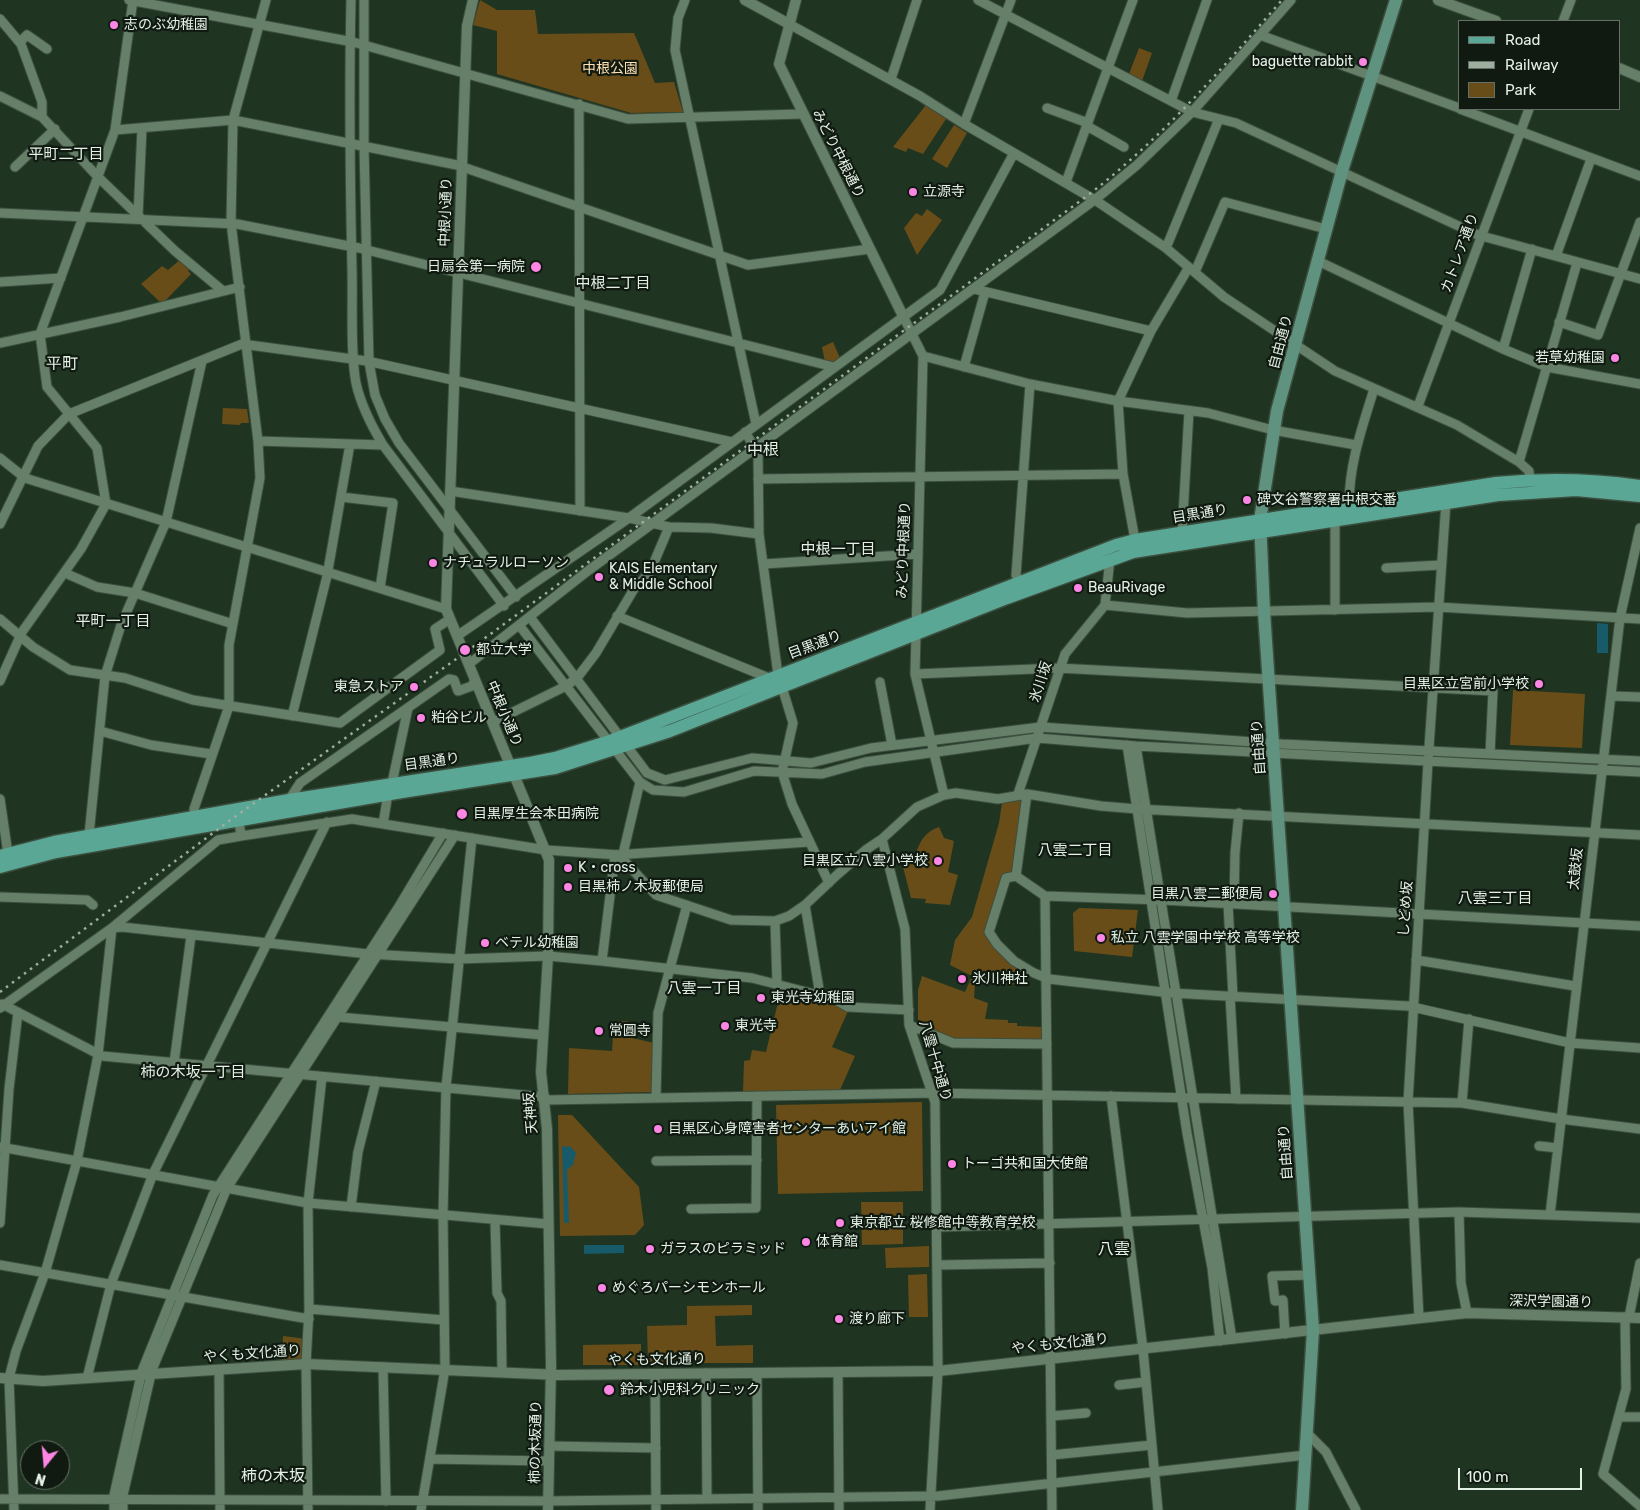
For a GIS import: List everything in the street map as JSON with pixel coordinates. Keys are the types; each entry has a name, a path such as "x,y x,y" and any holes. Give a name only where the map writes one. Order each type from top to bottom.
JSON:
{"main road":[{"name":"自由通り","path":"1302,1510 1313,1330 1264,612 1260,526 1273,430 1342,171 1396,0"},
{"name":"目黒通り","path":"4,855 90,835 290,800 390,789 513,770 555,768 776,680 915,628 1133,552 1260,526 1348,505 1530,480 1576,479 1640,486"},
{"name":"目黒通り","path":"915,628 1019,582 1116,545 1135,540 1182,532 1335,519 1446,502 1553,490 1584,490 1640,496"},
{"name":"目黒通り","path":"0,867 56,852 334,804 390,789"}],"street":[{"path":"0,681 20,636 65,573 106,504 97,448 47,387 40,334 115,130 132,0 357,43 628,118 802,114"},
{"path":"195,817 194,809 229,706 229,645 249,548 260,478 258,441 231,223 233,120 266,0"},
{"path":"351,0 357,43 359,248 356,380 361,401 371,426 384,445 449,530 510,602"},
{"path":"364,0 357,43 357,145 359,248 371,380 385,419 510,602"},
{"name":"中根小通り","path":"473,0 467,26 446,609 513,770"},
{"path":"685,0 678,18 675,50 756,424"},
{"path":"745,0 891,79 964,124 1066,182 1166,248 1224,297 1295,346 1335,371 1418,406 1457,425 1519,462 1529,471 1530,480"},
{"name":"みどり中根通り","path":"796,0 778,62 923,356 915,628"},
{"path":"891,79 917,0"},
{"path":"978,0 1192,112 1236,123 1481,236 1640,279"},
{"path":"964,124 1011,0"},
{"path":"1066,182 1133,0"},
{"path":"1171,101 1207,0"},
{"path":"469,664 910,330 974,289 1095,200 1137,165 1192,112 1291,0"},
{"path":"1438,0 1493,20"},
{"path":"1563,20 1571,0"},
{"path":"0,18 20,42 42,102 42,117"},
{"path":"20,42 27,35 47,49"},
{"path":"1260,35 1458,108"},
{"path":"1620,68 1640,77"},
{"path":"0,96 42,117 98,177 175,251 223,291"},
{"path":"579,104 580,512"},
{"path":"1047,108 1088,124 1124,147"},
{"path":"1464,110 1640,176"},
{"name":"カトレア通り","path":"1418,406 1529,110"},
{"path":"1166,248 1219,119"},
{"path":"115,130 233,120 462,166 748,265 870,250"},
{"path":"140,217 142,128"},
{"path":"15,167 55,129"},
{"path":"457,636 510,602 629,518 940,290 1014,153"},
{"path":"1556,256 1591,158"},
{"path":"1135,540 1123,474 1118,401 1152,331 1192,269 1225,202 1326,230"},
{"path":"0,213 140,217 231,223 359,248 834,367"},
{"path":"1559,322 1598,335 1640,222"},
{"path":"1502,349 1532,249"},
{"path":"1318,261 1502,349 1547,367 1640,384"},
{"path":"1519,462 1577,262"},
{"path":"0,282 61,278"},
{"path":"0,343 240,287"},
{"path":"974,289 1152,331"},
{"path":"964,367 984,292"},
{"path":"0,524 38,446 69,414 246,343 356,359 732,442"},
{"path":"923,356 1030,384 1118,401 1208,413 1273,430 1356,445"},
{"path":"90,835 105,676 121,625 166,522 202,361"},
{"path":"1019,582 1016,575 1030,384"},
{"path":"1348,505 1349,478 1356,445 1374,389"},
{"path":"1182,532 1189,411"},
{"path":"745,432 756,447 759,534 776,680 793,723 782,772 792,804 828,883"},
{"path":"258,441 384,445"},
{"path":"292,716 328,572 350,444"},
{"path":"0,458 22,476 106,504 446,609"},
{"path":"758,479 1123,474"},
{"path":"450,491 629,518 652,525 711,528 759,534"},
{"path":"340,497 393,503 380,588"},
{"name":"しどめ坂","path":"1419,1318 1408,1102 1424,822 1446,502"},
{"path":"1335,519 1335,610"},
{"path":"493,722 566,686 577,678 596,653 634,589 650,572 670,527"},
{"name":"太鼓坂","path":"1550,1216 1620,618 1640,528"},
{"path":"764,564 917,554"},
{"path":"1110,559 1105,605 1186,613 1438,607 1640,619"},
{"path":"1386,568 1442,565"},
{"path":"65,573 97,587 135,593 233,624"},
{"name":"氷川坂","path":"1016,876 1023,794 1058,668 1065,654 1105,605"},
{"path":"617,616 776,680"},
{"path":"0,619 20,636 70,670 125,678 192,700 340,722 440,650 435,629 450,619"},
{"path":"525,621 577,678 647,773 665,780 752,758 811,763 871,748 1041,727 1428,762 1640,772"},
{"path":"525,621 566,686 610,746 640,782 654,790 684,792 754,771 822,774 865,762 1037,738 1136,746 1429,751 1640,761"},
{"path":"915,628 915,674 944,795"},
{"path":"915,674 1058,668 1493,691 1490,754"},
{"path":"290,800 300,783 449,679 454,680 458,690 472,686 475,680"},
{"path":"880,682 892,745"},
{"path":"1611,696 1640,697"},
{"path":"383,824 408,708"},
{"path":"100,731 151,744 212,754"},
{"path":"1126,745 1181,1098 1212,1268 1220,1340"},
{"path":"1136,746 1232,1339"},
{"path":"513,770 546,850"},
{"path":"602,961 619,854 640,782"},
{"path":"619,854 656,895 731,920 775,921 789,916 805,905 866,848 882,839 918,806 944,795 956,793 998,799 1023,794 1101,806 1136,809 1424,822 1640,835"},
{"path":"0,799 4,855"},
{"path":"87,1378 111,1284 153,1174 267,943 332,822 334,804"},
{"path":"1236,1099 1231,904 1240,813"},
{"path":"2,1006 112,928 218,840 352,818 546,850 619,854 809,842"},
{"path":"239,821 241,836"},
{"path":"114,1510 118,1500 146,1374 222,1188 290,1074 368,954 443,833"},
{"path":"222,1188 301,1075 455,835"},
{"path":"421,1505 445,1369 443,1215 446,1087 450,1027 472,838"},
{"name":"八雲十中通り","path":"882,839 905,929 909,1025 935,1102 938,1371 930,1510"},
{"name":"天神坂","path":"546,850 549,862 548,956 542,1076 545,1098 551,1374"},
{"path":"1640,926 1162,900 1045,896 1016,876 1006,878 989,932 997,944 1014,961 1046,978 1177,993 1414,1006 1570,1044 1640,1048"},
{"path":"1045,896 1052,1510"},
{"path":"0,897 87,900 93,905"},
{"path":"656,1098 658,1013 687,905"},
{"path":"805,905 820,995"},
{"path":"775,921 777,984"},
{"path":"112,928 122,927 378,955 458,959 548,956 602,961 737,975 834,999 848,1007 909,1010"},
{"path":"14,1510 4,1378 45,1272 77,1161 98,1055 112,928"},
{"path":"174,1063 191,936"},
{"path":"1416,960 1576,986"},
{"path":"2,1006 18,1012 98,1055 545,1098 933,1093 1462,1103 1561,1119 1640,1129"},
{"path":"0,1223 3,1148 18,1012"},
{"path":"338,1017 543,1035"},
{"path":"1462,1103 1469,1019"},
{"path":"909,1025 953,1042 1047,1044"},
{"path":"308,1505 306,1364 309,1319 308,1203 322,1077"},
{"path":"350,1207 358,1152 376,1081"},
{"path":"692,1209 756,1208 757,1096"},
{"path":"1111,1096 1143,1349 1158,1510"},
{"path":"1539,1146 1558,1148"},
{"path":"3,1148 308,1203 548,1224"},
{"path":"656,1161 757,1160"},
{"path":"1049,1162 1069,1162"},
{"path":"937,1227 1459,1212 1640,1218"},
{"path":"1459,1212 1461,1283 1465,1314"},
{"path":"495,1220 497,1293 501,1301 502,1372"},
{"path":"937,1265 1050,1263"},
{"path":"1640,1263 1627,1317 1626,1389 1603,1474 1640,1506"},
{"path":"0,1265 309,1319"},
{"path":"1285,1334 1283,1300 1275,1301 1272,1276 1310,1275"},
{"path":"309,1309 444,1320"},
{"name":"深沢学園通り","path":"1419,1318 1465,1314 1640,1318"},
{"name":"やくも文化通り","path":"4,1378 42,1381 306,1364 551,1374 938,1371 1419,1318"},
{"path":"383,1367 386,1500"},
{"path":"219,1370 219,1507"},
{"path":"838,1372 839,1510"},
{"path":"757,1373 758,1510"},
{"name":"柿の木坂通り","path":"548,1505 551,1374"},
{"path":"654,1374 656,1510"},
{"path":"706,1374 706,1499"},
{"path":"1119,1386 1146,1382"},
{"path":"1052,1416 1086,1413"},
{"path":"1619,1417 1640,1417"},
{"path":"1307,1433 1326,1452 1356,1510"},
{"path":"1052,1455 1152,1445"},
{"path":"548,1446 656,1448"},
{"path":"0,1499 118,1500 219,1507 368,1505 386,1500 421,1505 548,1505 656,1499 931,1496 1306,1455"},
{"path":"430,1459 548,1461"},
{"path":"118,1500 123,1510"}],"green space":[{"name":"中根公園","path":"480,0 497,10 535,10 538,34 634,33 655,83 674,82 683,112 631,113 497,74 497,31 473,25"},
{"path":"1139,48 1152,53 1142,81 1129,74"},
{"path":"926,105 946,119 923,154 908,148 906,152 893,147"},
{"path":"954,125 967,133 947,168 932,159"},
{"path":"927,209 942,220 917,255 904,228 916,213 922,216"},
{"path":"181,259 191,267 188,271 191,274 166,300 160,302 141,284 162,266 168,270"},
{"path":"833,342 840,358 831,364 825,362 822,347"},
{"path":"223,408 247,409 249,423 241,423 240,425 222,424"},
{"path":"1513,690 1585,694 1582,748 1510,745"},
{"path":"1024,798 1013,873 990,943 1026,973 1010,987 993,979 980,981 975,984 974,998 988,1003 985,1019 1008,1020 1008,1023 1017,1023 1017,1026 1043,1027 1042,1042 956,1041 918,1024 918,990 922,976 965,992 972,976 950,965 955,940 972,917 999,823 1002,803"},
{"path":"939,827 944,838 954,841 948,872 958,875 950,905 925,903 926,899 911,898 903,867 913,862 919,845 925,836"},
{"path":"1079,908 1138,910 1132,957 1074,951 1073,913"},
{"path":"781,990 835,1005 848,1011 832,1047 855,1056 840,1090 743,1092 744,1061 750,1060 752,1050 766,1052"},
{"path":"614,1021 628,1021 628,1037 654,1043 653,1092 568,1094 569,1048 612,1051"},
{"path":"922,1102 923,1191 778,1194 776,1105"},
{"path":"558,1115 572,1115 639,1187 644,1225 635,1235 560,1236"},
{"path":"861,1202 903,1202 903,1244 862,1245"},
{"path":"929,1246 929,1267 886,1268 885,1248"},
{"path":"927,1274 928,1317 909,1317 908,1275"},
{"path":"752,1305 752,1315 715,1316 716,1346 753,1345 753,1363 648,1363 647,1326 687,1325 687,1306"},
{"path":"283,1336 307,1339 305,1362 282,1363"},
{"path":"641,1344 641,1365 583,1365 583,1345"}],"water":[{"path":"1597,623 1608,624 1608,653 1597,653"},
{"path":"562,1146 571,1147 576,1153 573,1165 567,1170 569,1223 564,1223"},
{"path":"584,1245 624,1245 624,1253 584,1254"}],"railway":[{"path":"0,992 229,821 466,652 1087,196 1141,151 1189,103 1282,0"}],"place":[{"name":"志のぶ幼稚園","path":"114,25"},
{"name":"baguette rabbit","path":"1363,62"},
{"name":"立源寺","path":"913,192"},
{"name":"日扇会第一病院","path":"536,267"},
{"name":"若草幼稚園","path":"1615,358"},
{"name":"碑文谷警察署中根交番","path":"1247,500"},
{"name":"ナチュラルローソン","path":"433,563"},
{"name":"KAIS Elementary & Middle School","path":"599,577"},
{"name":"BeauRivage","path":"1078,588"},
{"name":"都立大学","path":"465,650"},
{"name":"目黒区立宮前小学校","path":"1539,684"},
{"name":"東急ストア","path":"414,687"},
{"name":"粕谷ビル","path":"421,718"},
{"name":"目黒厚生会本田病院","path":"462,814"},
{"name":"目黒区立八雲小学校","path":"938,861"},
{"name":"K・cross","path":"568,868"},
{"name":"目黒柿ノ木坂郵便局","path":"568,887"},
{"name":"目黒八雲二郵便局","path":"1273,894"},
{"name":"私立 八雲学園中学校 高等学校","path":"1101,938"},
{"name":"ベテル幼稚園","path":"485,943"},
{"name":"氷川神社","path":"962,979"},
{"name":"東光寺幼稚園","path":"761,998"},
{"name":"東光寺","path":"725,1026"},
{"name":"常圓寺","path":"599,1031"},
{"name":"目黒区心身障害者センターあいアイ館","path":"658,1129"},
{"name":"トーゴ共和国大使館","path":"952,1164"},
{"name":"東京都立 桜修館中等教育学校","path":"840,1223"},
{"name":"体育館","path":"806,1242"},
{"name":"ガラスのピラミッド","path":"650,1249"},
{"name":"めぐろパーシモンホール","path":"602,1288"},
{"name":"渡り廊下","path":"839,1319"},
{"name":"鈴木小児科クリニック","path":"609,1390"}],"district":[{"name":"平町二丁目","path":"66,155"},
{"name":"中根二丁目","path":"613,284"},
{"name":"平町","path":"62,364"},
{"name":"中根","path":"763,450"},
{"name":"中根一丁目","path":"838,550"},
{"name":"平町一丁目","path":"113,622"},
{"name":"八雲二丁目","path":"1075,851"},
{"name":"八雲三丁目","path":"1495,899"},
{"name":"八雲一丁目","path":"704,989"},
{"name":"柿の木坂一丁目","path":"193,1073"},
{"name":"八雲","path":"1114,1249"},
{"name":"柿の木坂","path":"273,1476"}]}
